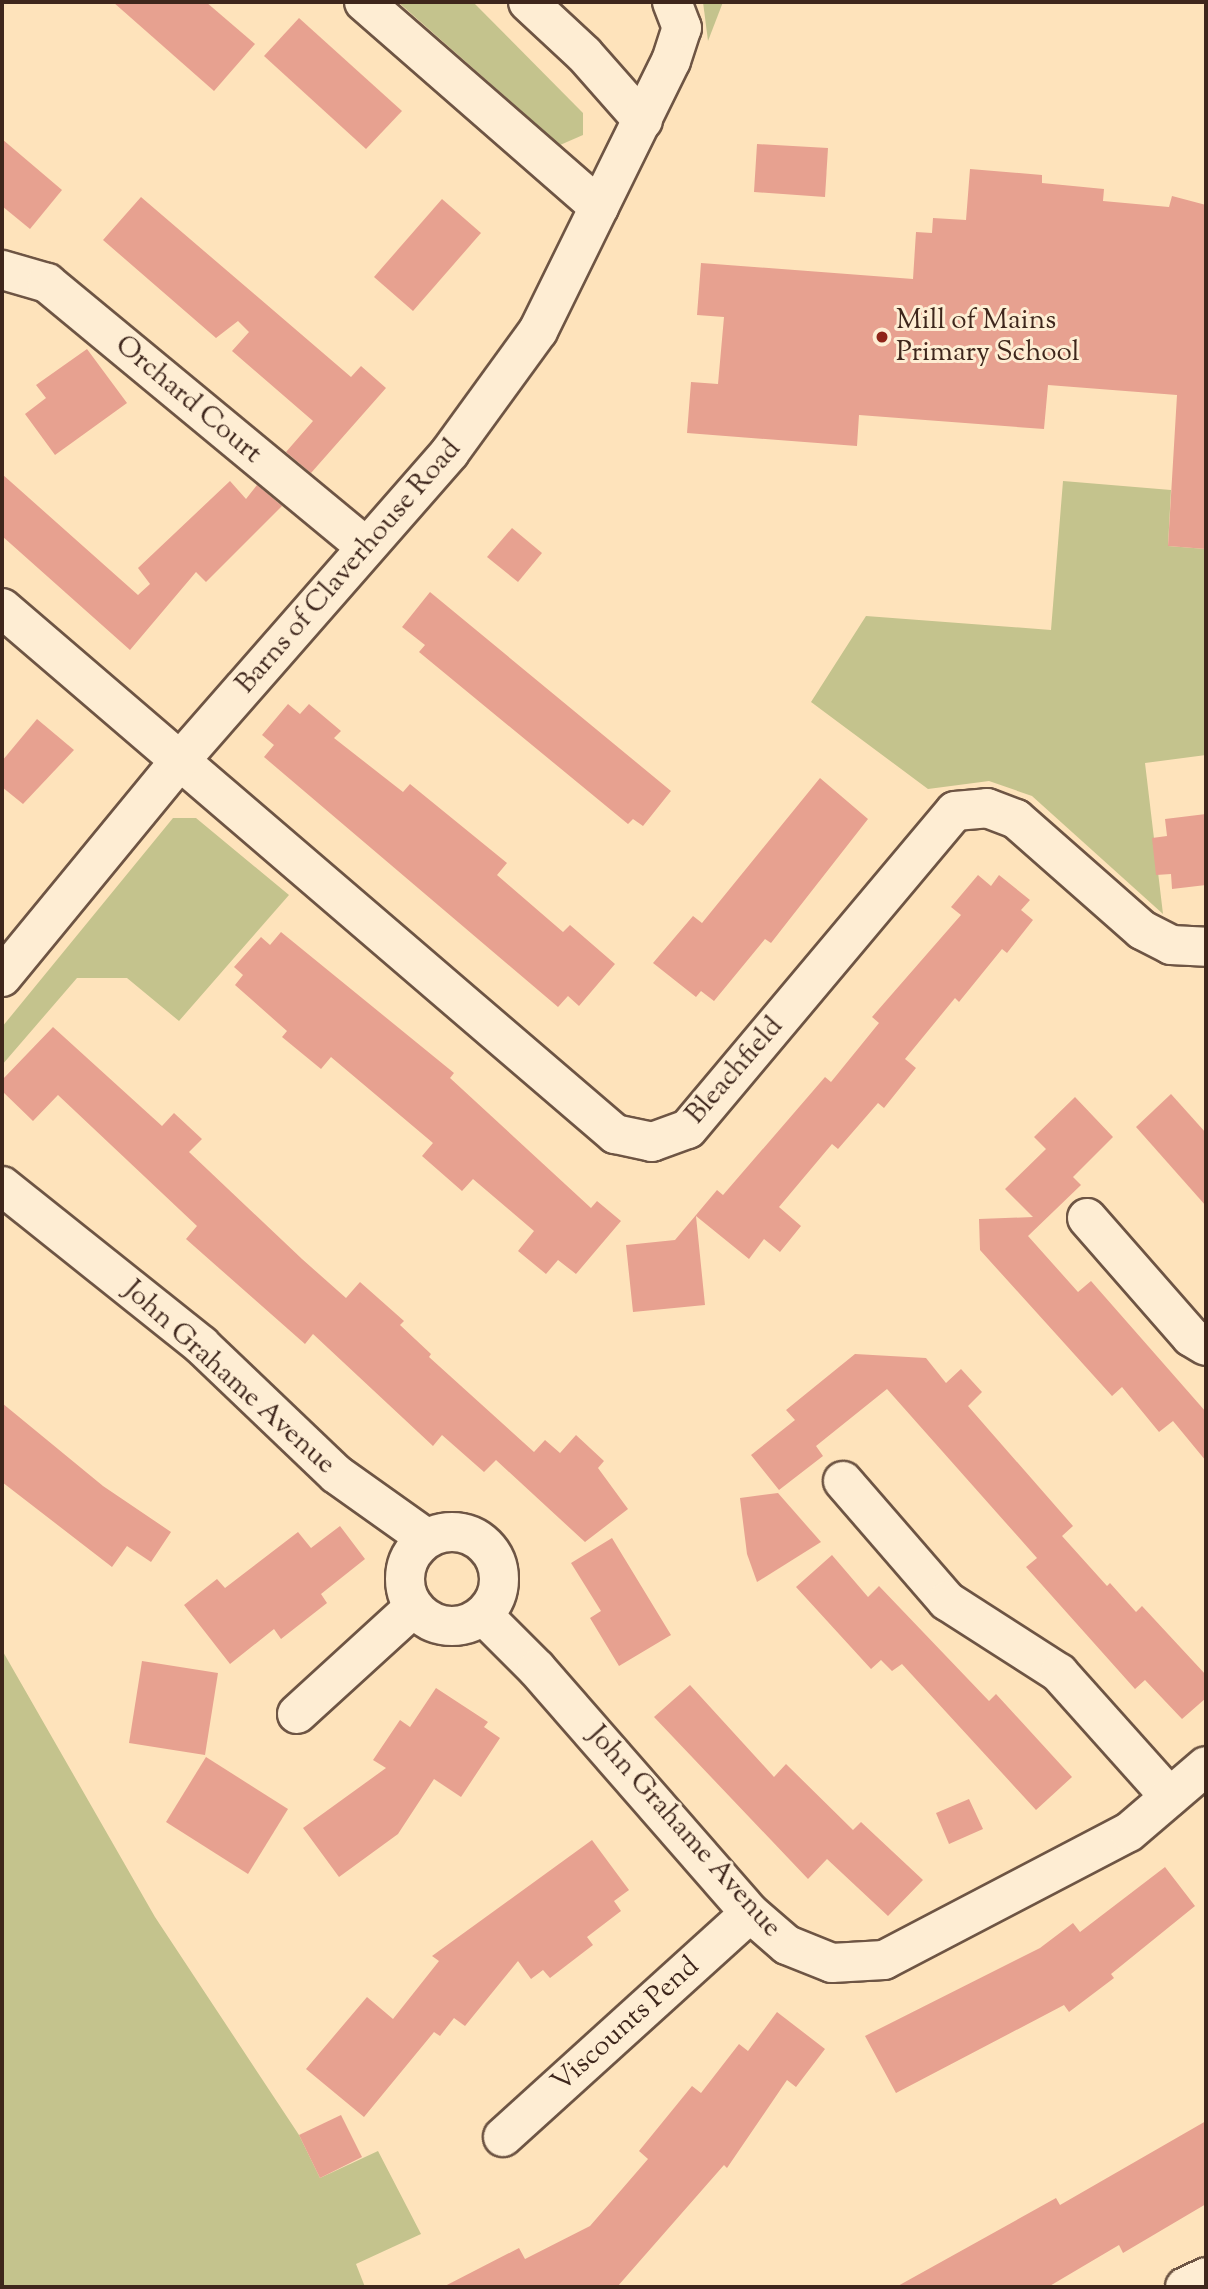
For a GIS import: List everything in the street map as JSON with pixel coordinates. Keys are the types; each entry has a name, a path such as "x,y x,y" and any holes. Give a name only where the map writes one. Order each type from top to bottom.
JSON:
{"street":[{"path":"364,2 599,207"},
{"path":"528,2 584,54 643,121"},
{"name":"Barns of Claverhouse Road","path":"2,977 178,763 473,424 538,331 643,121 682,28 671,2"},
{"name":"Orchard Court","path":"2,270 47,283 366,547"},
{"name":"Bleachfield","path":"2,608 178,763 615,1134 652,1142 688,1129 956,811 987,808 1016,820 1142,930 1171,946 1206,947"},
{"name":"John Grahame Avenue","path":"2,1186 201,1345 336,1474 426,1538"},
{"path":"1087,1218 1191,1337 1206,1346"},
{"path":"843,1481 947,1601 1059,1673 1170,1797"},
{"path":"457,1532 485,1545 499,1572 499,1588 483,1615 470,1624 439,1626 413,1608 404,1578 411,1556 426,1538 457,1532"},
{"path":"297,1714 413,1608"},
{"name":"John Grahame Avenue","path":"483,1615 537,1669 750,1913 787,1945 832,1963 884,1960 1129,1832 1206,1766"},
{"name":"Viscounts Pend","path":"503,2137 750,1913"},
{"path":"1185,2287 1206,2277"}],"shaded area":[{"path":"398,2 473,2 583,113 583,135 560,145"},
{"path":"703,2 723,2 708,41"},
{"path":"1063,481 1171,490 1168,546 1206,549 1206,755 1145,763 1163,914 1032,796 989,781 928,789 811,702 866,616 1051,630"},
{"path":"173,818 196,818 289,895 179,1021 127,978 77,978 2,1065 2,1027"},
{"path":"2,1650 155,1917 299,2135 320,2178 378,2151 421,2234 356,2264 365,2287 2,2287"}],"building":[{"path":"113,2 206,2 255,44 214,91"},
{"path":"299,18 402,111 366,149 264,56"},
{"path":"2,139 62,190 30,229 2,206"},
{"path":"757,144 828,148 825,197 754,192"},
{"path":"970,169 1042,175 1042,183 1104,189 1103,201 1169,207 1172,196 1206,205 1206,549 1168,546 1177,395 1048,385 1044,429 859,415 857,446 687,433 691,382 718,384 724,317 697,315 701,263 913,279 916,232 932,233 933,218 966,220"},
{"path":"141,197 351,377 361,366 386,388 311,473 286,452 313,421 232,351 249,332 238,321 216,338 103,240"},
{"path":"442,199 481,233 413,311 374,277"},
{"path":"87,349 127,403 55,455 25,414 46,398 36,385"},
{"path":"2,474 138,595 150,584 138,568 230,481 246,499 257,485 282,506 206,582 196,572 130,650 2,536"},
{"path":"512,528 542,553 518,582 487,557"},
{"path":"430,592 671,791 643,826 633,819 628,824 419,652 425,645 402,627"},
{"path":"288,704 300,714 309,704 341,731 334,738 403,792 410,784 507,863 497,875 563,932 570,925 615,964 579,1006 568,996 558,1007 264,757 274,745 262,735"},
{"path":"37,719 74,750 23,804 2,787 2,761"},
{"path":"820,778 868,819 771,943 765,939 714,1001 701,991 696,997 653,963 693,916 702,923"},
{"path":"1206,814 1206,885 1172,889 1171,874 1156,875 1152,838 1167,836 1165,819"},
{"path":"978,875 991,886 999,875 1030,900 1021,910 1033,920 1007,953 1002,949 959,1002 955,998 905,1059 916,1068 884,1108 878,1103 838,1149 832,1144 779,1207 801,1226 780,1252 764,1239 749,1259 696,1216 705,1305 633,1312 626,1245 675,1240 717,1190 723,1195 825,1077 831,1082 879,1023 872,1017 961,915 951,907"},
{"path":"281,932 454,1073 450,1078 591,1208 597,1201 621,1221 576,1274 558,1260 546,1274 518,1251 534,1231 473,1179 462,1191 422,1156 433,1143 331,1057 321,1069 282,1037 287,1031 235,985 243,975 234,967 261,937 270,945"},
{"path":"53,1027 162,1126 174,1113 202,1139 189,1152 302,1259 346,1298 360,1282 404,1321 400,1325 431,1354 429,1357 534,1452 545,1440 560,1453 576,1435 604,1461 598,1468 628,1509 585,1542 496,1460 484,1472 442,1435 433,1446 313,1334 305,1344 186,1239 197,1226 58,1095 33,1121 2,1091 2,1080"},
{"path":"1171,1094 1206,1133 1206,1206 1136,1127"},
{"path":"1075,1097 1113,1137 1073,1177 1081,1185 1028,1236 1078,1292 1091,1281 1206,1412 1206,1461 1173,1421 1159,1432 1122,1387 1112,1396 980,1250 979,1219 1033,1217 1005,1189 1046,1149 1034,1137"},
{"path":"855,1354 926,1358 946,1383 961,1369 982,1392 968,1406 1073,1526 1062,1536 1107,1586 1110,1583 1136,1612 1142,1606 1206,1675 1206,1698 1182,1719 1145,1680 1135,1689 1026,1567 1037,1558 887,1389 816,1446 823,1456 779,1490 751,1455 795,1420 786,1410"},
{"path":"2,1403 103,1486 171,1532 151,1562 127,1546 112,1567 2,1482"},
{"path":"778,1493 821,1542 757,1582 747,1554 740,1498"},
{"path":"340,1526 365,1559 321,1594 327,1603 281,1639 274,1629 230,1664 184,1605 217,1579 225,1588 298,1532 311,1548"},
{"path":"612,1538 671,1635 619,1666 590,1618 601,1611 571,1563"},
{"path":"832,1555 868,1597 879,1586 989,1701 996,1694 1072,1777 1036,1810 902,1664 892,1671 881,1660 871,1669 796,1587"},
{"path":"142,1661 218,1673 205,1755 129,1743"},
{"path":"690,1685 774,1777 786,1764 853,1830 861,1822 923,1880 888,1916 827,1859 808,1879 654,1717"},
{"path":"436,1688 488,1722 484,1727 500,1738 461,1797 434,1779 398,1834 339,1877 303,1828 386,1768 373,1760 400,1720 410,1727"},
{"path":"206,1757 288,1809 248,1874 166,1822"},
{"path":"969,1799 983,1829 949,1844 936,1813"},
{"path":"592,1840 629,1890 614,1901 621,1911 587,1937 593,1945 550,1978 543,1970 531,1979 518,1961 465,2026 454,2018 440,2036 434,2032 364,2117 306,2069 367,1997 393,2019 439,1961 432,1956"},
{"path":"1165,1867 1195,1906 1111,1974 1114,1978 1069,2012 1064,2005 896,2093 865,2036 1040,1948 1073,1923 1080,1932"},
{"path":"777,2012 825,2049 796,2087 787,2080 727,2168 724,2165 617,2287 443,2287 519,2248 525,2259 590,2226 648,2159 639,2151 692,2086 701,2093 739,2044 748,2051"},
{"path":"341,2115 362,2157 320,2178 299,2135"},
{"path":"1206,2121 1206,2204 1123,2253 1119,2245 1048,2287 896,2287 1056,2198 1060,2205"}],"place":[{"name":"Mill of Mains Primary School","path":"882,337"}]}
